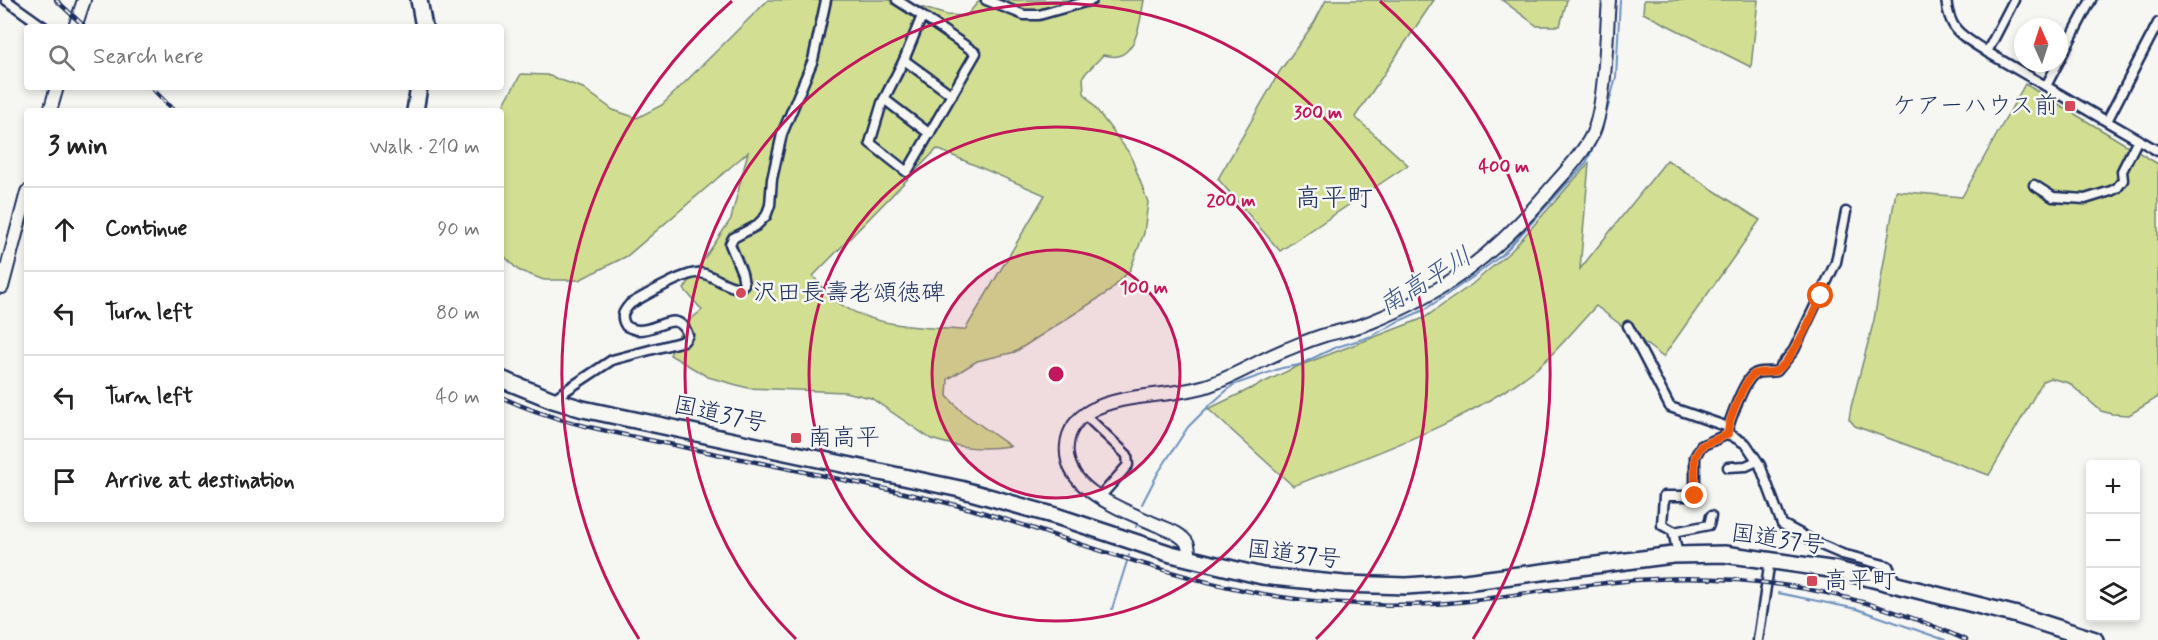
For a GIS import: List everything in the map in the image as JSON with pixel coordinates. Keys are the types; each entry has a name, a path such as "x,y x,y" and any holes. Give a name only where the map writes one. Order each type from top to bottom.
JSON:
{"highway":[{"path":"419,0 424,24"},
{"path":"425,24 428,0"},
{"path":"416,108 418,90"},
{"name":"国道37号","path":"504,380 553,399 594,411 978,493 1190,559 1262,576 1344,584 1406,586 1465,582 1678,555 1724,554 1837,570 2017,615 2096,640"}],"street":[{"path":"6,0 40,24"},
{"path":"76,24 84,0"},
{"path":"553,399 612,360 684,341 688,335 684,325 678,322 639,330 626,326 622,320 623,312 630,304 693,272 708,275 730,288 740,288 744,284 730,244 733,238 756,226 766,216 771,205 772,179 782,134 813,60 826,0"},
{"path":"897,0 922,16 976,53 907,172 870,142 884,99 904,60 922,16"},
{"path":"986,0 1024,15 1039,15 1092,0"},
{"path":"1190,559 1188,544 1178,534 1100,497 1080,483 1071,472 1068,463 1067,445 1070,432 1084,414 1101,406 1207,386 1285,350 1322,336 1368,323 1402,309 1437,290 1484,258 1526,218 1575,160 1592,136 1602,87 1609,0"},
{"path":"1946,0 1948,17 1958,32 1987,52 2158,151"},
{"path":"1987,52 2014,0"},
{"path":"2068,45 2091,0"},
{"path":"2107,121 2158,23"},
{"path":"904,60 952,95"},
{"path":"2046,86 2054,72"},
{"path":"51,108 56,90"},
{"path":"884,99 930,134"},
{"path":"2034,185 2053,197 2085,199 2111,191 2117,188 2123,180 2122,171 2138,140"},
{"path":"2,287 24,203"},
{"path":"1712,516 1709,525 1674,532 1662,525 1664,496 1695,496 1695,457 1701,446 1728,430 1737,403 1751,376 1755,373 1777,371 1794,350 1836,262 1846,212"},
{"path":"1628,326 1670,407 1728,430 1746,444 1757,461 1774,498 1782,524 1842,554 1888,566 1896,584"},
{"path":"1084,414 1127,455 1128,465 1100,497"},
{"path":"1728,466 1746,466 1757,461"},
{"path":"1674,532 1678,555"},
{"path":"1758,640 1770,560"}],"green space":[{"path":"768,0 897,0 947,15 966,16 980,0 1144,0 1140,23 1130,47 1118,56 1103,55 1083,76 1084,93 1130,154 1148,202 1144,233 1130,270 1110,291 1015,352 977,361 948,379 947,396 962,412 1010,446 971,447 942,442 931,439 871,398 845,392 748,388 708,377 670,355 684,325 702,310 684,289 731,219 748,152 627,256 579,280 544,280 518,270 504,256 504,108 502,108 521,74 547,75 583,88 613,110 637,118 662,105","holes":["937,149 1045,195 965,330 913,327 860,315 828,295 813,276"]},
{"path":"1326,0 1434,0 1355,117 1408,165 1280,251 1218,179 1280,71 1314,23"},
{"path":"1502,0 1567,0 1560,26 1537,26"},
{"path":"1644,0 1758,0 1751,67 1643,13"},
{"path":"2025,84 2158,164 2158,397 2129,415 2112,414 2101,411 2069,383 2050,378 2043,381 1989,475 1855,426 1849,419 1874,320 1896,191 1962,197"},
{"path":"1667,160 1760,220 1663,357 1596,306 1536,369 1480,406 1419,436 1293,486 1208,409 1296,367 1424,318 1471,285 1511,251 1589,163 1580,269"}],"waterway":[{"name":"南高平川","path":"1142,504 1158,473 1188,427 1233,385 1282,368 1299,365 1334,348 1372,336 1424,310 1503,254 1586,163 1602,129 1616,77 1620,0"},
{"name":"南高平川","path":"1112,609 1129,555"},
{"path":"1778,593 1857,609 1945,640"}],"railway":[{"path":"56,0 82,24"},
{"path":"154,90 171,108"},
{"path":"504,398 545,414 590,427 956,505 1167,571 1236,589 1271,595 1343,603 1422,605 1636,580 1722,579 1763,583 1845,597 1926,623 1966,640"}],"place":[{"name":"ケアーハウス前","path":"2070,106"},
{"name":"沢田長壽老頌徳碑","path":"741,293"},
{"name":"南高平","path":"796,438"},
{"name":"高平町","path":"1812,581"}],"district":[{"name":"高平町","path":"1334,199"}],"route":[{"path":"1695,496 1695,457 1701,446 1728,434 1728,427 1737,403 1751,376 1755,373 1777,371 1782,367 1794,350 1821,296"}]}
